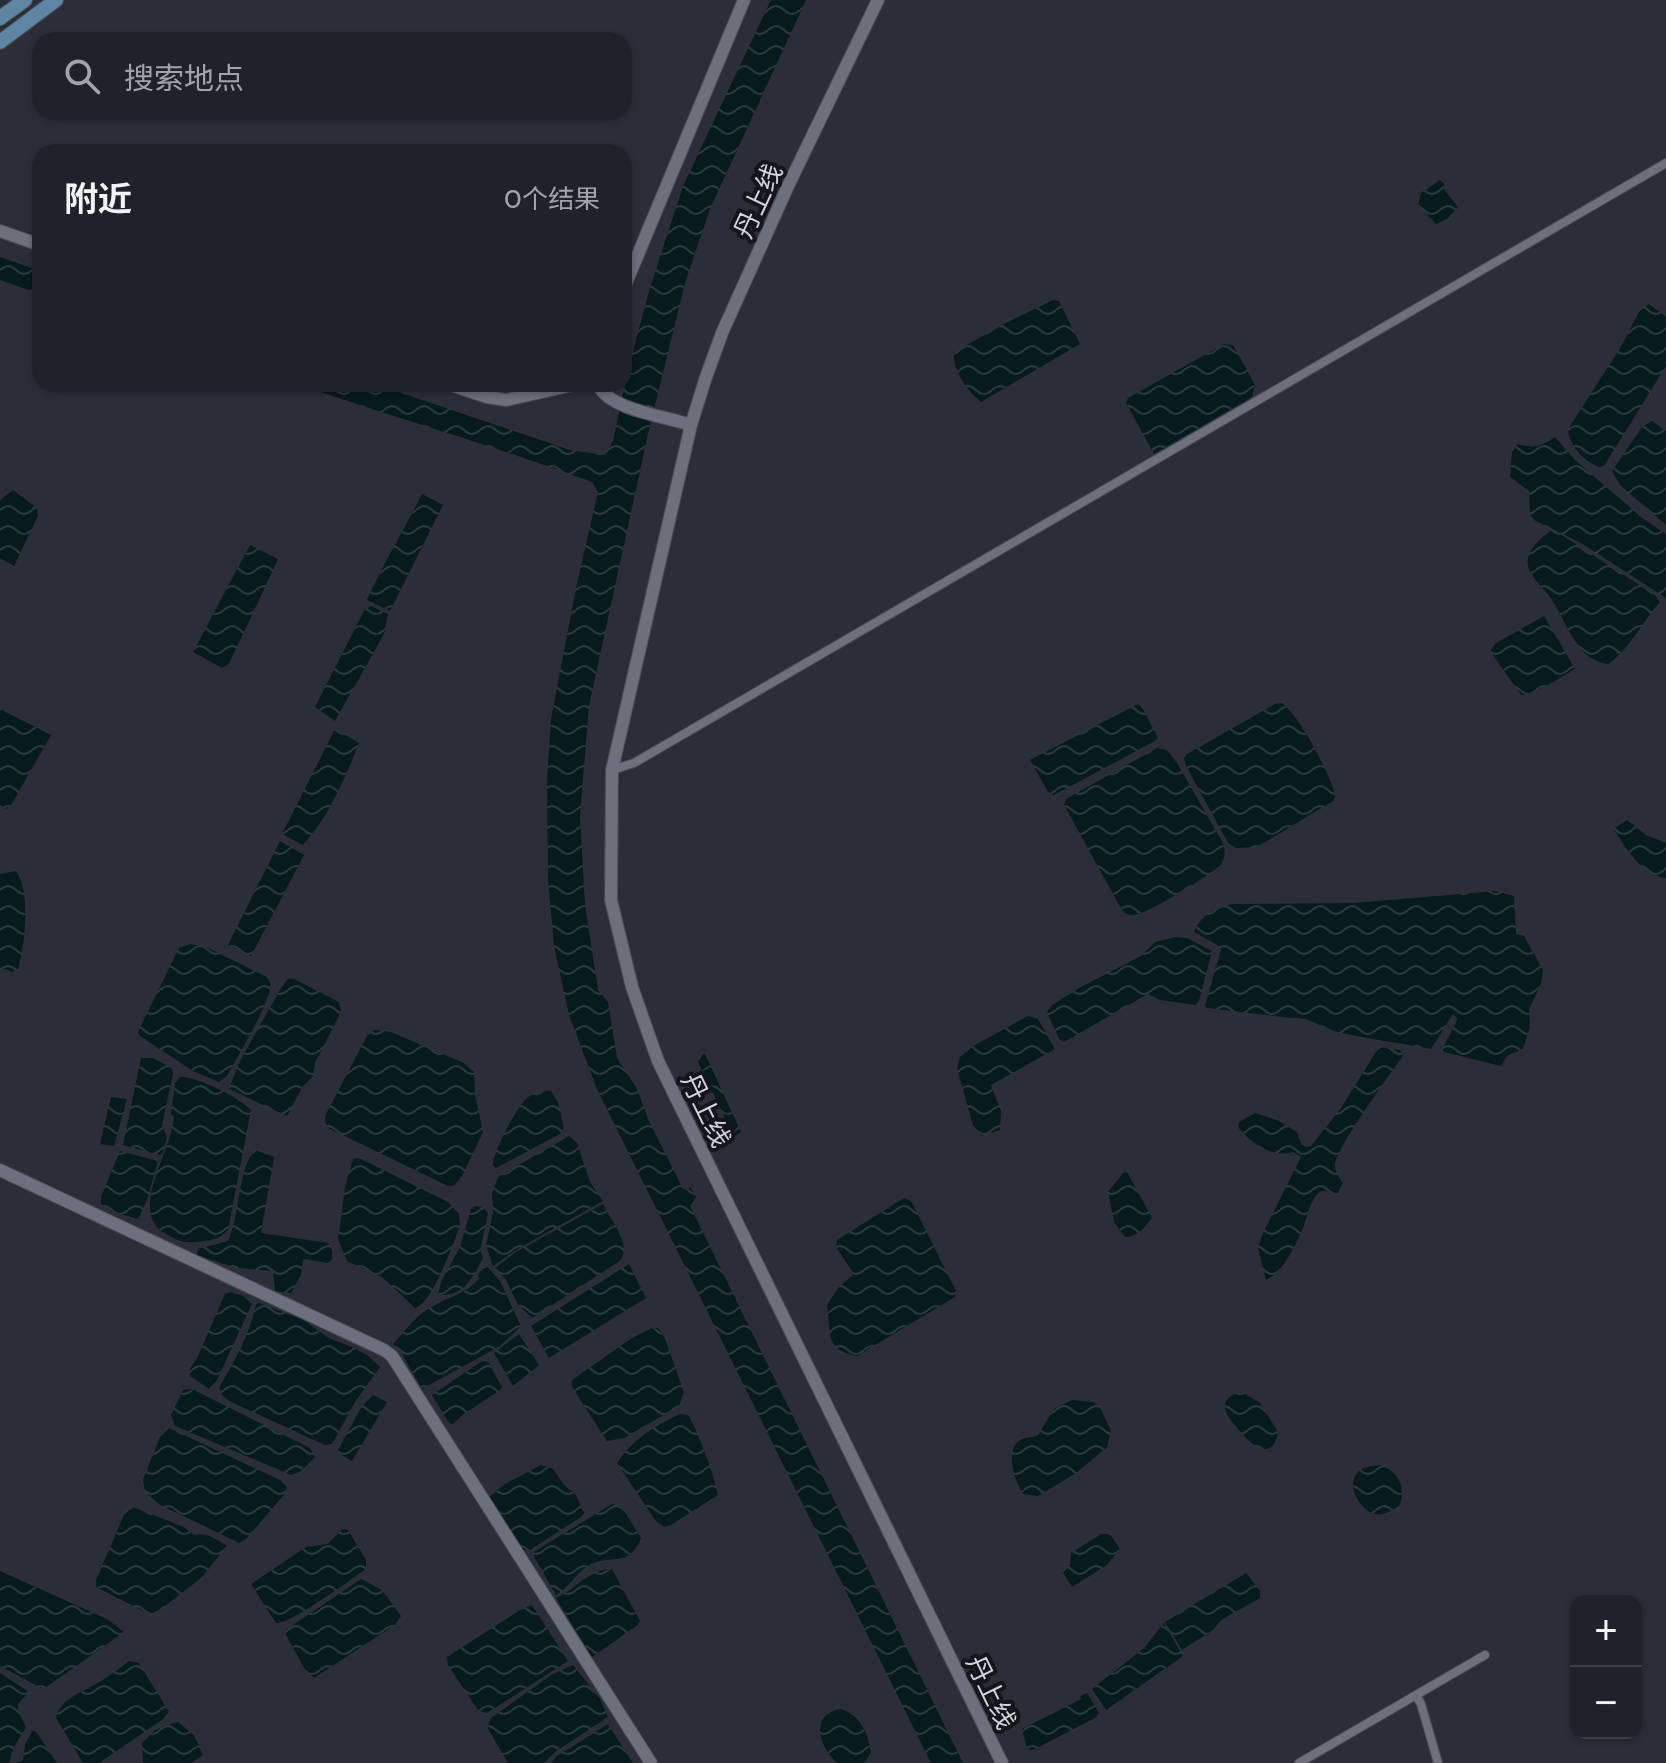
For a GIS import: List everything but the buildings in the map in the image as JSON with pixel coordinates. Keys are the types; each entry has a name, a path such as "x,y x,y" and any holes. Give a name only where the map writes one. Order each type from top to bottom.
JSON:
{"main road":[{"path":"0,18 25,0"},
{"path":"0,42 56,0"},
{"path":"632,269 744,0"},
{"name":"丹上线","path":"878,0 788,186 722,333 691,425 612,770 611,900 632,987 658,1061 1002,1763"},
{"path":"0,231 32,242"},
{"path":"472,392 506,400 542,392"},
{"path":"601,392 617,404 691,425"},
{"path":"0,1170 392,1356 651,1763"}],"street":[{"path":"612,770 634,763 1666,163"},
{"path":"1299,1763 1485,1655"},
{"path":"1416,1695 1438,1763"}],"water":[{"path":"771,0 806,0 710,209 685,283 648,434 589,706 580,816 585,905 598,990 608,1002 617,1058 636,1087 649,1121 683,1189 691,1188 696,1197 690,1206 963,1763 931,1763 597,1089 569,1015 554,946 548,879 547,779 551,719 598,492 592,482 321,392 399,392 570,450 605,455 613,441 623,392 632,392 632,355 683,186"},
{"path":"1440,180 1458,207 1447,219 1436,224 1418,205 1421,193"},
{"path":"0,257 32,268 32,291 0,280"},
{"path":"1053,300 1059,301 1080,344 981,402 962,381 954,355 961,348"},
{"path":"1649,304 1666,317 1666,366 1604,466 1599,467 1578,452 1568,429 1619,350 1639,312"},
{"path":"1224,344 1233,345 1255,385 1252,397 1154,454 1126,403 1128,398"},
{"path":"1652,421 1666,431 1666,525 1620,485 1612,471 1642,427"},
{"path":"1555,437 1575,460 1641,517 1666,534 1666,598 1581,543 1534,520 1530,514 1529,491 1510,477 1512,452 1518,444 1537,446"},
{"path":"13,490 37,508 38,516 14,566 0,558 0,500"},
{"path":"422,494 443,505 390,611 367,600"},
{"path":"1550,531 1557,532 1655,595 1660,602 1623,651 1608,664 1596,661 1579,647 1556,606 1529,570 1531,550"},
{"path":"250,545 278,559 229,664 222,668 193,652"},
{"path":"371,606 388,614 384,634 335,721 315,707 364,611"},
{"path":"1544,616 1575,669 1521,695 1490,651 1496,643"},
{"path":"1282,703 1314,747 1335,797 1257,847 1236,848 1228,843 1184,758 1275,704"},
{"path":"1138,704 1158,738 1155,741 1054,795 1048,792 1030,760"},
{"path":"0,709 51,735 6,809 0,805"},
{"path":"335,729 359,743 328,810 303,845 282,834"},
{"path":"1157,748 1167,750 1177,763 1223,843 1224,856 1219,868 1153,908 1130,915 1123,912 1064,805 1066,799"},
{"path":"1627,820 1646,835 1666,843 1666,878 1641,866 1613,829"},
{"path":"280,841 304,855 251,956 228,945"},
{"path":"16,871 24,892 25,919 21,959 18,969 12,972 0,970 0,874"},
{"path":"1495,891 1514,896 1516,934 1524,936 1543,970 1541,984 1529,1009 1530,1027 1523,1049 1507,1056 1501,1066 1444,1052 1442,1049 1456,1023 1457,1018 1453,1014 1431,1049 1338,1032 1304,1019 1205,1006 1221,950 1194,932 1209,913 1220,908 1232,904 1354,903"},
{"path":"1175,937 1187,938 1212,951 1199,1001 1195,1005 1160,1000 1148,994 1064,1042 1059,1039 1047,1012 1052,1005 1141,956 1155,942"},
{"path":"190,944 206,947 267,977 270,984 251,1032 227,1076 219,1082 193,1071 138,1032 179,948"},
{"path":"288,979 294,979 339,1002 341,1012 315,1063 313,1076 303,1086 287,1116 229,1089 240,1061"},
{"path":"1028,1016 1038,1019 1055,1049 991,1085 1001,1111 1000,1130 981,1136 973,1125 957,1069 960,1057 975,1045"},
{"path":"375,1030 391,1032 464,1063 474,1072 483,1132 454,1186 448,1186 327,1125 327,1112 367,1036"},
{"path":"1379,1047 1400,1050 1403,1056 1337,1156 1335,1168 1343,1183 1337,1194 1322,1191 1317,1194 1288,1257 1278,1271 1266,1280 1258,1248 1301,1157 1293,1152 1285,1154 1262,1148 1243,1133 1238,1127 1239,1122 1255,1113 1277,1120 1297,1132 1301,1144 1311,1146 1341,1108"},
{"path":"703,1054 741,1132 734,1137 698,1062"},
{"path":"141,1058 153,1058 172,1068 162,1125 167,1137 160,1155 123,1145"},
{"path":"180,1077 218,1089 251,1110 228,1230 209,1240 187,1242 173,1238 155,1224 150,1211 155,1180 172,1130 175,1083"},
{"path":"551,1091 558,1102 564,1128 560,1134 496,1168 493,1165 497,1150 523,1103 536,1093"},
{"path":"111,1097 127,1099 114,1146 100,1144"},
{"path":"569,1136 577,1143 590,1182 603,1201 493,1266 486,1245 493,1213 492,1193 498,1177"},
{"path":"255,1150 274,1157 261,1233 328,1243 332,1250 332,1260 327,1263 303,1260 301,1275 291,1293 275,1291 273,1271 236,1268 197,1255 198,1249 228,1241 245,1168"},
{"path":"120,1151 158,1161 138,1219 113,1212 101,1204"},
{"path":"359,1158 448,1202 459,1214 460,1226 441,1272 428,1296 415,1308 382,1277 347,1261 338,1239 345,1187 353,1159"},
{"path":"1127,1172 1152,1218 1138,1233 1125,1237 1114,1222 1108,1192"},
{"path":"904,1198 911,1201 956,1291 955,1297 857,1356 846,1353 834,1344 829,1331 827,1305 838,1288 854,1274 836,1247 837,1240"},
{"path":"603,1204 622,1240 624,1247 620,1261 532,1318 518,1305 506,1280 495,1268 516,1252"},
{"path":"475,1206 484,1208 488,1214 480,1250 483,1258 461,1289 438,1295 441,1282 460,1247 471,1209"},
{"path":"629,1264 646,1298 549,1358 531,1326"},
{"path":"486,1265 500,1281 521,1326 500,1346 422,1389 393,1344 423,1312 474,1284"},
{"path":"231,1292 243,1296 252,1304 217,1380 209,1389 188,1372 225,1294"},
{"path":"256,1304 303,1320 329,1338 367,1355 380,1367 355,1402 332,1444 325,1445 222,1395 219,1388 241,1348"},
{"path":"658,1328 664,1336 684,1392 679,1406 624,1438 607,1441 572,1387 572,1380 632,1338"},
{"path":"519,1334 539,1365 513,1386 494,1353"},
{"path":"482,1361 488,1362 502,1387 453,1424 449,1423 432,1395"},
{"path":"192,1389 310,1448 315,1457 301,1471 291,1475 175,1426 171,1415 183,1390"},
{"path":"1242,1392 1260,1403 1278,1432 1271,1447 1266,1449 1254,1445 1226,1413 1228,1398"},
{"path":"373,1395 387,1402 352,1461 338,1450 362,1406"},
{"path":"1072,1400 1094,1402 1101,1409 1111,1431 1107,1447 1076,1473 1038,1496 1023,1494 1012,1466 1015,1445 1022,1439 1038,1435 1054,1409"},
{"path":"680,1414 688,1415 696,1431 718,1495 664,1527 655,1520 617,1463 645,1434"},
{"path":"169,1428 280,1480 287,1487 284,1495 246,1539 239,1543 160,1505 145,1492 143,1480 160,1437"},
{"path":"541,1465 553,1469 576,1495 584,1513 530,1550 523,1550 489,1497 505,1484"},
{"path":"1382,1465 1393,1472 1400,1482 1401,1500 1399,1506 1388,1512 1375,1514 1364,1508 1356,1496 1353,1483 1360,1470"},
{"path":"612,1504 621,1506 641,1538 636,1547 626,1557 591,1564 556,1595 532,1553"},
{"path":"133,1507 184,1527 194,1535 203,1534 227,1546 201,1578 155,1614 147,1613 96,1587 96,1580 126,1510"},
{"path":"343,1529 348,1530 366,1560 366,1569 307,1609 276,1623 251,1584 306,1547 327,1544"},
{"path":"1101,1534 1110,1534 1120,1549 1107,1565 1072,1587 1063,1573 1070,1565 1071,1553"},
{"path":"605,1569 612,1569 640,1621 592,1657 556,1598"},
{"path":"0,1571 107,1619 124,1632 41,1688 0,1666"},
{"path":"1246,1573 1260,1591 1260,1598 1221,1620 1213,1630 1182,1650 1165,1622"},
{"path":"361,1579 382,1590 401,1616 395,1625 314,1678 304,1668 284,1631"},
{"path":"532,1605 568,1661 487,1713 478,1710 448,1665 447,1657"},
{"path":"1164,1623 1183,1656 1106,1710 1092,1689 1144,1648"},
{"path":"129,1661 139,1663 169,1712 99,1763 83,1763 56,1718 58,1711 68,1700"},
{"path":"573,1665 600,1699 608,1717 555,1752 544,1763 508,1763 487,1727 491,1718 551,1675"},
{"path":"0,1673 29,1692 18,1704 26,1727 9,1763 0,1763"},
{"path":"1087,1693 1099,1713 1095,1718 1033,1750 1027,1749 1022,1729"},
{"path":"840,1709 853,1715 866,1732 871,1753 864,1763 837,1763 822,1740 820,1732 824,1718"},
{"path":"178,1722 194,1735 203,1755 191,1763 143,1763 142,1743 155,1730"},
{"path":"608,1724 633,1763 551,1763 557,1756"},
{"path":"33,1730 57,1763 17,1763 23,1760 25,1744"}]}
